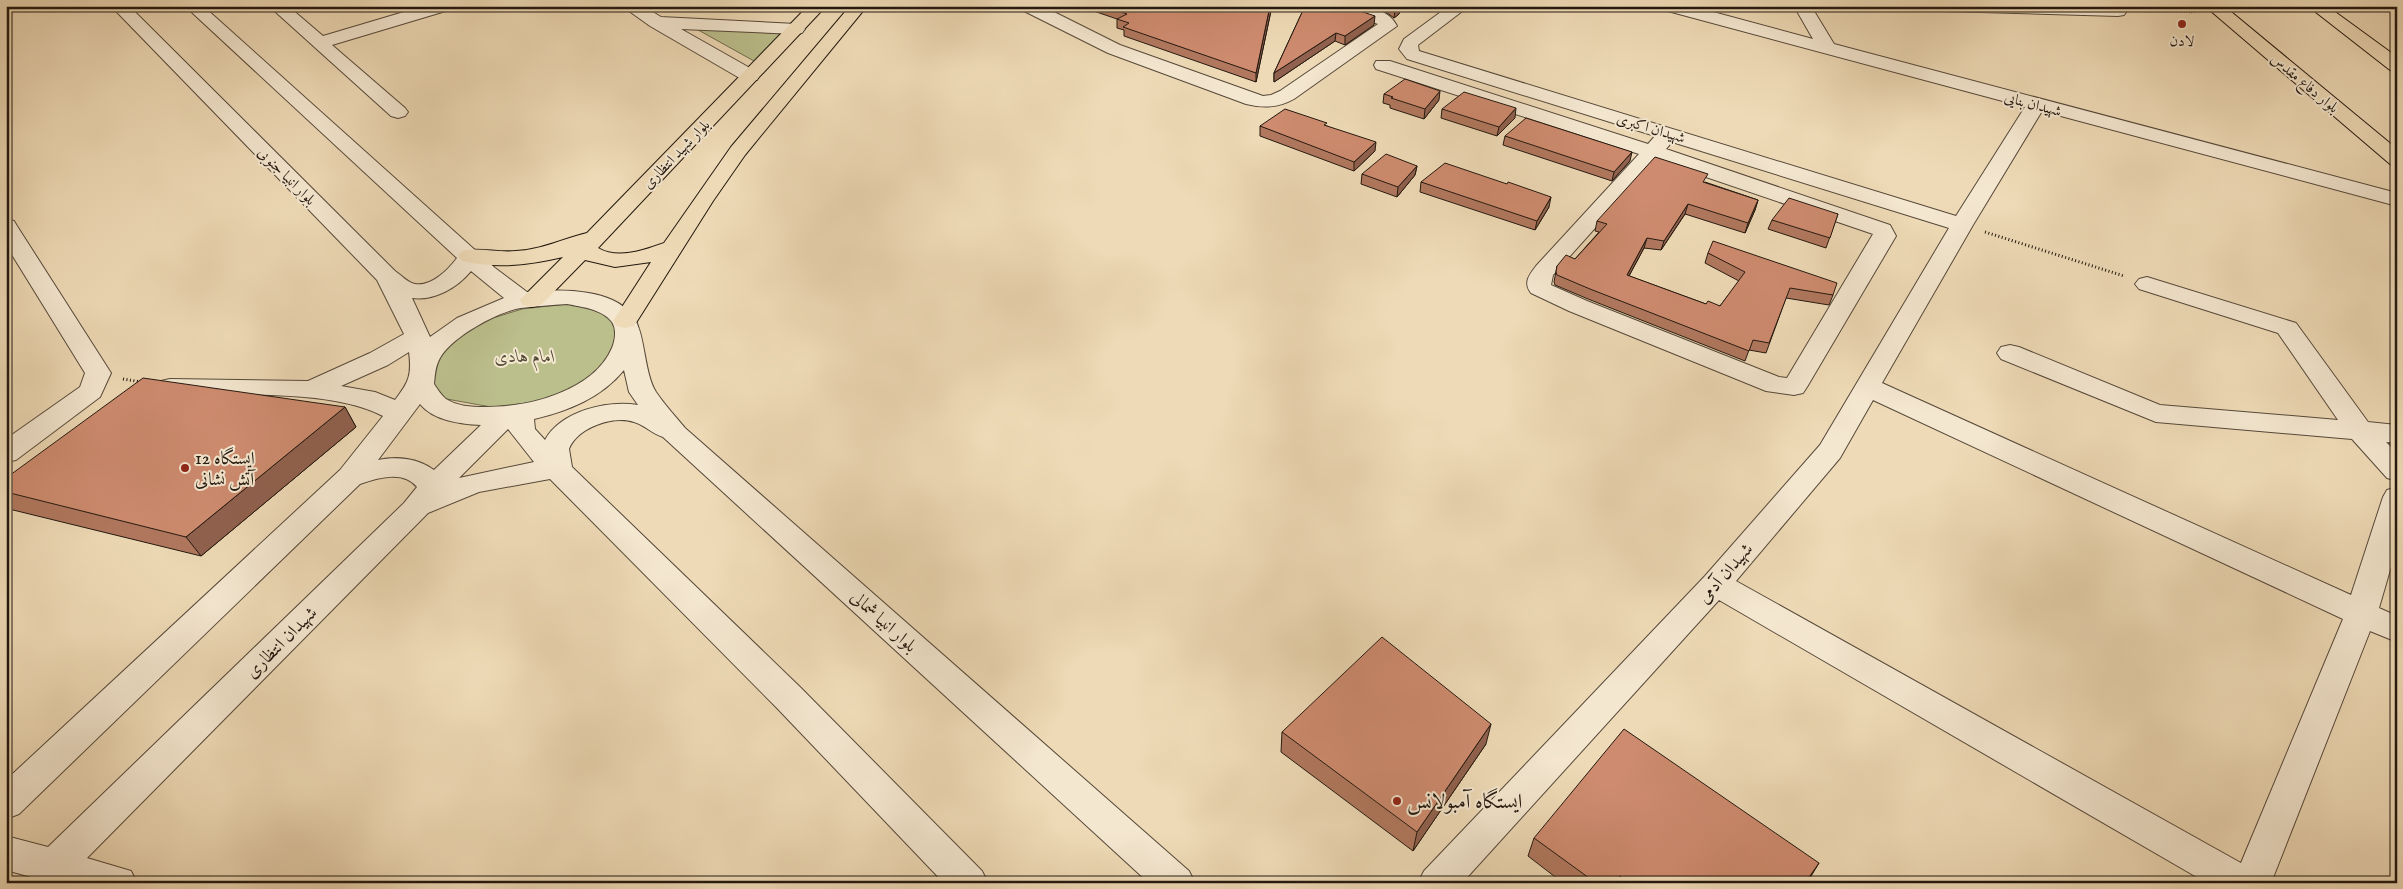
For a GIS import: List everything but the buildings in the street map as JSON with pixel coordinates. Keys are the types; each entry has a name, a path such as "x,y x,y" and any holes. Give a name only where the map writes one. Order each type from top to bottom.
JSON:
{"main road":[{"name":"بلوار شهید انتظاری","path":"528,300 603,230 818,6"},
{"path":"627,329 672,248 738,151 859,6"},
{"path":"2316,6 2397,66"},
{"name":"بلوار دفاع مقدس","path":"2216,9 2397,160"},
{"path":"470,256 498,259 537,256 567,249 603,230"},
{"path":"583,249 593,257 614,261 640,259 672,248"}],"street":[{"name":"بلوار انبیا جنوبی","path":"119,6 387,276 410,316 418,336 422,375"},
{"path":"193,6 488,273 528,300"},
{"path":"277,6 398,112"},
{"path":"320,43 443,6"},
{"path":"630,6 750,76"},
{"path":"1030,6 1114,49 1253,100 1268,102 1277,101 1287,95 1388,26 1379,17 1343,6"},
{"name":"شهیدان اکبری","path":"1461,6 1410,43 1408,49 1413,55 1962,225"},
{"name":"شهیدان بنایی","path":"1670,6 2397,200"},
{"path":"1802,6 1828,49"},
{"path":"1944,6 2118,11"},
{"path":"656,22 796,29"},
{"path":"1383,65 1653,152 1882,230 1885,236 1794,387 1775,385 1692,353 1561,299 1539,288 1538,279 1544,271 1653,152 1668,134"},
{"name":"شهیدان آدمی","path":"1437,883 1716,584 1830,451 1962,225 2036,105"},
{"path":"6,226 98,374 91,391 6,453"},
{"path":"387,276 408,290 432,287 459,272 470,256"},
{"path":"2147,284 2287,328 2360,431 2397,471"},
{"path":"6,803 350,476 399,413 422,375 435,347 454,330 479,316 528,300 567,297 592,301 612,309 627,329 623,355 608,374 582,392 550,407 513,415 470,416 436,406 422,375"},
{"name":"بلوار انبیا شمالی","path":"627,329 642,392 675,434 1176,883"},
{"path":"312,389 379,359 418,336"},
{"path":"2010,353 2156,413 2397,434"},
{"path":"161,386 312,389 376,401 399,413"},
{"path":"1868,387 2397,630"},
{"path":"558,468 554,449 561,436 573,427 604,413 639,414 675,434"},
{"path":"513,415 522,431 558,468 781,690 969,883"},
{"name":"شهیدان انتظاری","path":"54,866 423,499 513,415"},
{"path":"350,476 387,467 404,467 418,471 428,478 423,499"},
{"path":"423,499 486,480 558,468"},
{"path":"2252,883 2361,614 2391,534 2397,497"},
{"path":"1716,584 2242,883"},
{"path":"10,858 54,866 118,883"}],"path":[{"path":"2118,11 2216,9"},
{"path":"1962,225 2147,284"},
{"path":"98,374 161,386"}],"green space":[{"path":"691,26 781,34 754,61"},
{"name":"امام هادی","path":"593,301 625,321 608,374 536,402 491,407 430,396 435,347 493,318 522,309"}],"place":[{"name":"لادن","path":"2182,24"},
{"name":"ایستگاه 12 آتش نشانی","path":"185,468"},
{"name":"ایستگاه آمبولانس","path":"1397,801"}]}
